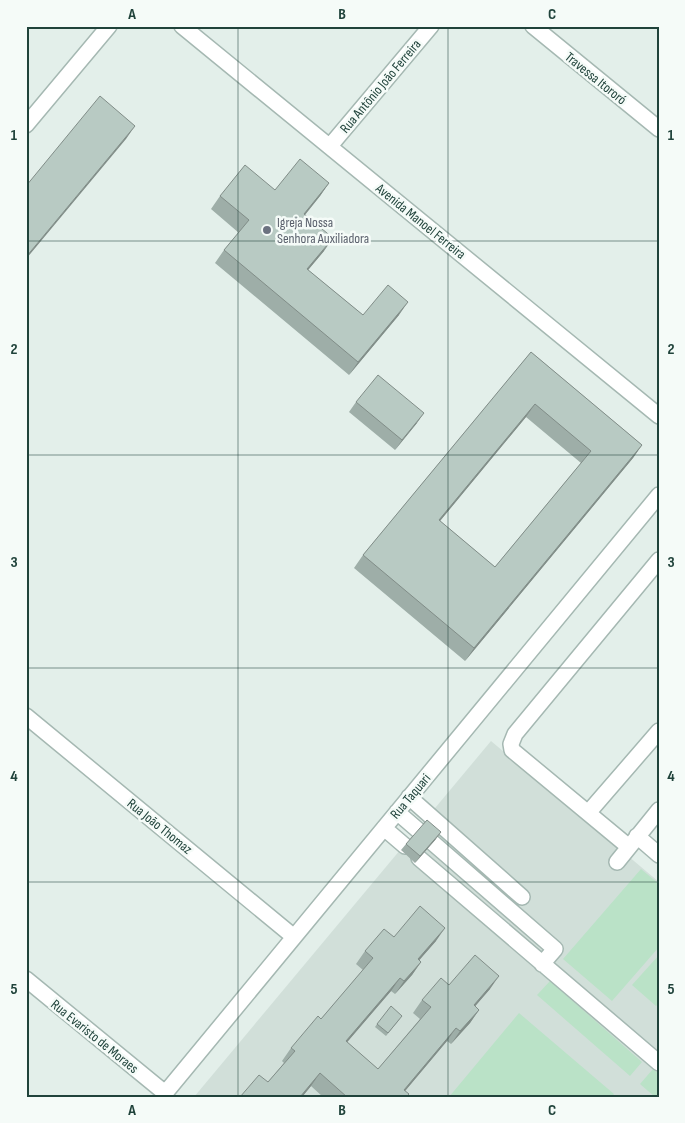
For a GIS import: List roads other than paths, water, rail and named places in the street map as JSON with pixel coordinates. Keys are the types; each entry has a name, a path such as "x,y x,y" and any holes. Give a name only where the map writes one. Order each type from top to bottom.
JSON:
{"street":[{"path":"26,125 109,26"},
{"name":"Avenida Manoel Ferreira","path":"182,26 659,416"},
{"name":"Rua Antônio João Ferreira","path":"330,146 431,26"},
{"name":"Travessa Itororó","path":"533,26 659,129"},
{"name":"Rua Taquari","path":"163,1095 659,495"},
{"path":"658,562 516,734 511,744 512,750 588,813 659,855"},
{"name":"Rua João Thomaz","path":"26,716 294,937"},
{"path":"588,813 659,731"},
{"path":"409,798 522,897"},
{"path":"617,862 659,810"},
{"path":"396,812 418,831"},
{"path":"384,828 405,846"},
{"path":"433,843 555,948 542,964"},
{"path":"437,874 462,844"},
{"path":"419,858 659,1063"},
{"path":"468,900 481,885"},
{"path":"504,931 517,916"},
{"name":"Rua Evaristo de Moraes","path":"26,979 163,1095"}],"place":[{"name":"Igreja Nossa Senhora Auxiliadora","path":"267,230"}]}
